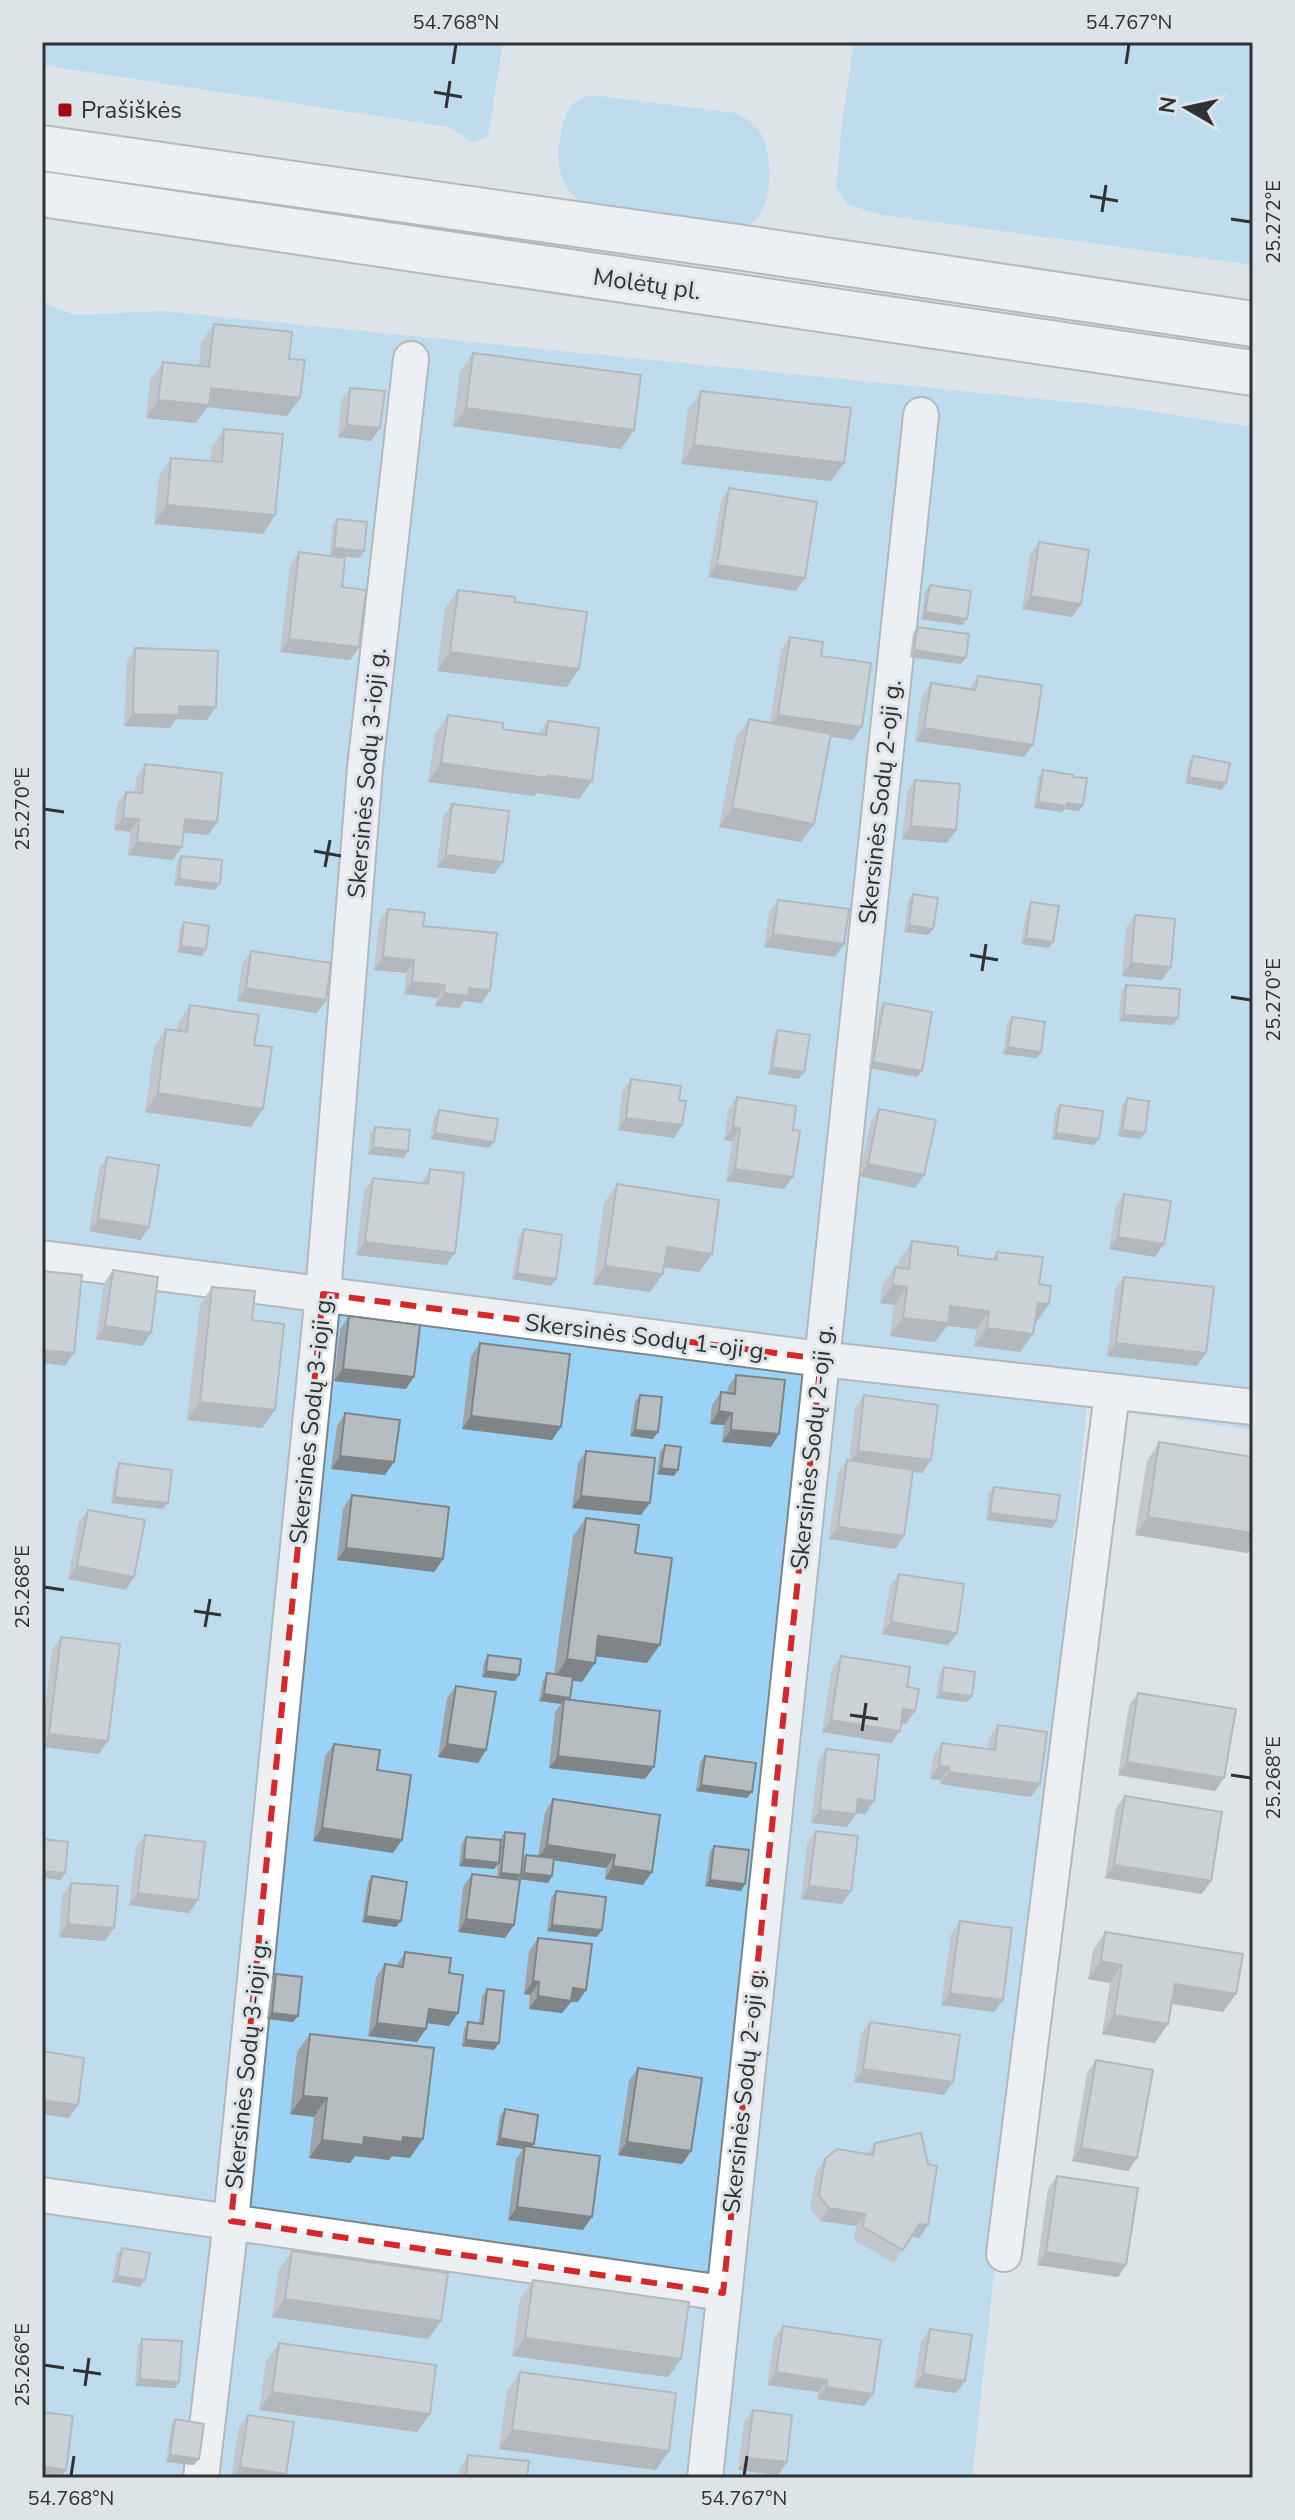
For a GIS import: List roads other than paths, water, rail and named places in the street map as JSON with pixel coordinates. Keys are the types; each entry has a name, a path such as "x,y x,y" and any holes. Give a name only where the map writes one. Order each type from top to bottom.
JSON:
{"highway":[{"name":"Molėtų pl.","path":"42,148 1253,324"},
{"name":"Molėtų pl.","path":"42,194 1253,373"}],"street":[{"name":"Skersinės Sodų 3-ioji g.","path":"201,2478 231,2221 323,1294 365,768 411,359"},
{"name":"Skersinės Sodų 2-oji g.","path":"705,2478 921,415"},
{"name":"Skersinės Sodų 1-oji g.","path":"42,1258 821,1359 1253,1407"},
{"path":"1004,2254 1112,1393"},
{"path":"42,2195 723,2293"}],"place":[{"name":"Prašiškės","path":"65,110"}]}
